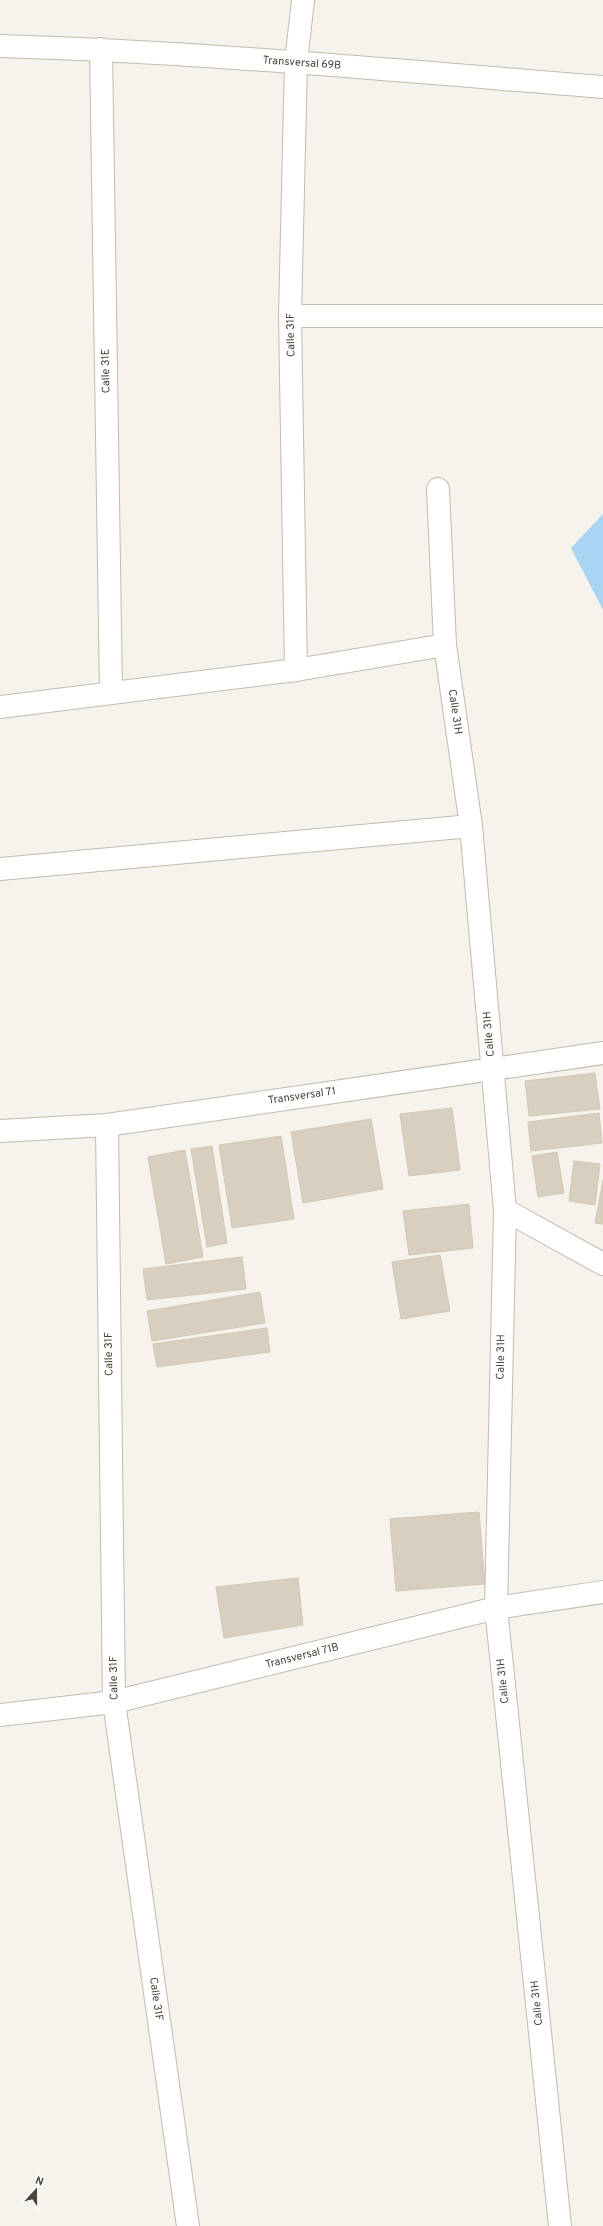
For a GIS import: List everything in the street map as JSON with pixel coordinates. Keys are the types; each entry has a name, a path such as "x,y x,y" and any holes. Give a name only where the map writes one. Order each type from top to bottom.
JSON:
{"street":[{"name":"Calle 31F","path":"296,670 290,316 296,62 303,0"},
{"name":"Transversal 69B","path":"0,46 101,49 296,62 603,87"},
{"name":"Calle 31E","path":"101,49 111,693"},
{"path":"290,316 603,316"},
{"name":"Calle 31H","path":"438,489 445,645 471,826 505,1210 496,1608 560,2226"},
{"path":"0,708 296,670 445,645"},
{"path":"0,869 471,826"},
{"name":"Transversal 71","path":"0,1131 106,1125 603,1053"},
{"name":"Calle 31F","path":"106,1125 114,1702 188,2226"},
{"path":"505,1210 603,1264"},
{"name":"Transversal 71B","path":"0,1716 114,1702 496,1608 603,1592"}],"water":[{"path":"603,514 603,610 571,548"}],"building":[{"path":"595,1073 600,1109 529,1116 525,1081"},
{"path":"452,1108 460,1170 409,1176 400,1114"},
{"path":"599,1113 602,1143 531,1151 528,1122"},
{"path":"371,1119 383,1189 303,1203 291,1132"},
{"path":"281,1136 294,1219 232,1228 219,1145"},
{"path":"212,1146 227,1243 207,1247 191,1149"},
{"path":"185,1150 203,1257 166,1264 148,1157"},
{"path":"557,1152 564,1193 538,1197 532,1156"},
{"path":"574,1161 600,1164 595,1205 569,1201"},
{"path":"603,1180 603,1224 595,1223"},
{"path":"469,1204 473,1248 409,1255 403,1211"},
{"path":"440,1255 450,1311 401,1319 392,1262"},
{"path":"242,1257 246,1289 147,1300 143,1269"},
{"path":"260,1292 265,1323 152,1341 147,1311"},
{"path":"267,1328 270,1352 157,1367 153,1344"},
{"path":"479,1512 485,1584 396,1591 390,1519"},
{"path":"298,1578 303,1625 224,1638 216,1587"}]}
